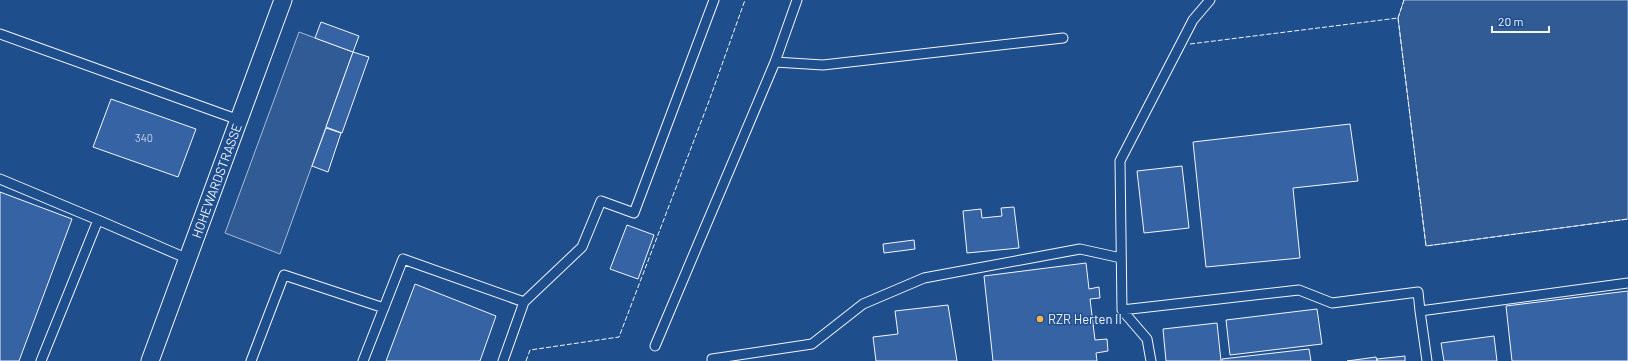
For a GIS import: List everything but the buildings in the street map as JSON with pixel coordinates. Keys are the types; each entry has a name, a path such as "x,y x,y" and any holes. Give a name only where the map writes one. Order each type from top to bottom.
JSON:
{"street":[{"name":"HOHEWARDSTRASSE","path":"150,361 284,0"}],"lane":[{"path":"503,361 524,302 582,247 601,201 634,213 714,0"},
{"path":"655,346 775,62 798,0"},
{"path":"1151,361 1147,340 1122,310 1120,161 1193,20 1210,0"},
{"path":"0,34 239,120"},
{"path":"775,62 823,66 1063,38"},
{"path":"0,179 188,259"},
{"path":"41,361 98,220"},
{"path":"712,361 712,359 812,344 862,304 924,278 1080,249 1121,258"},
{"path":"363,361 403,259 524,302"},
{"path":"251,361 284,275 384,308"},
{"path":"1420,311 1628,283"},
{"path":"1122,310 1299,290 1332,303 1418,292 1427,361"}],"shaded area":[{"path":"1404,0 1628,0 1628,219 1426,246 1398,18"},
{"path":"299,32 353,52 280,254 225,233"}],"fence":[{"path":"526,361 530,350 619,337 709,101 745,0"},
{"path":"1398,18 1404,0"},
{"path":"1190,44 1398,18 1426,246 1628,219"}],"place":[{"name":"RZR Herten II","path":"1040,319"}]}
